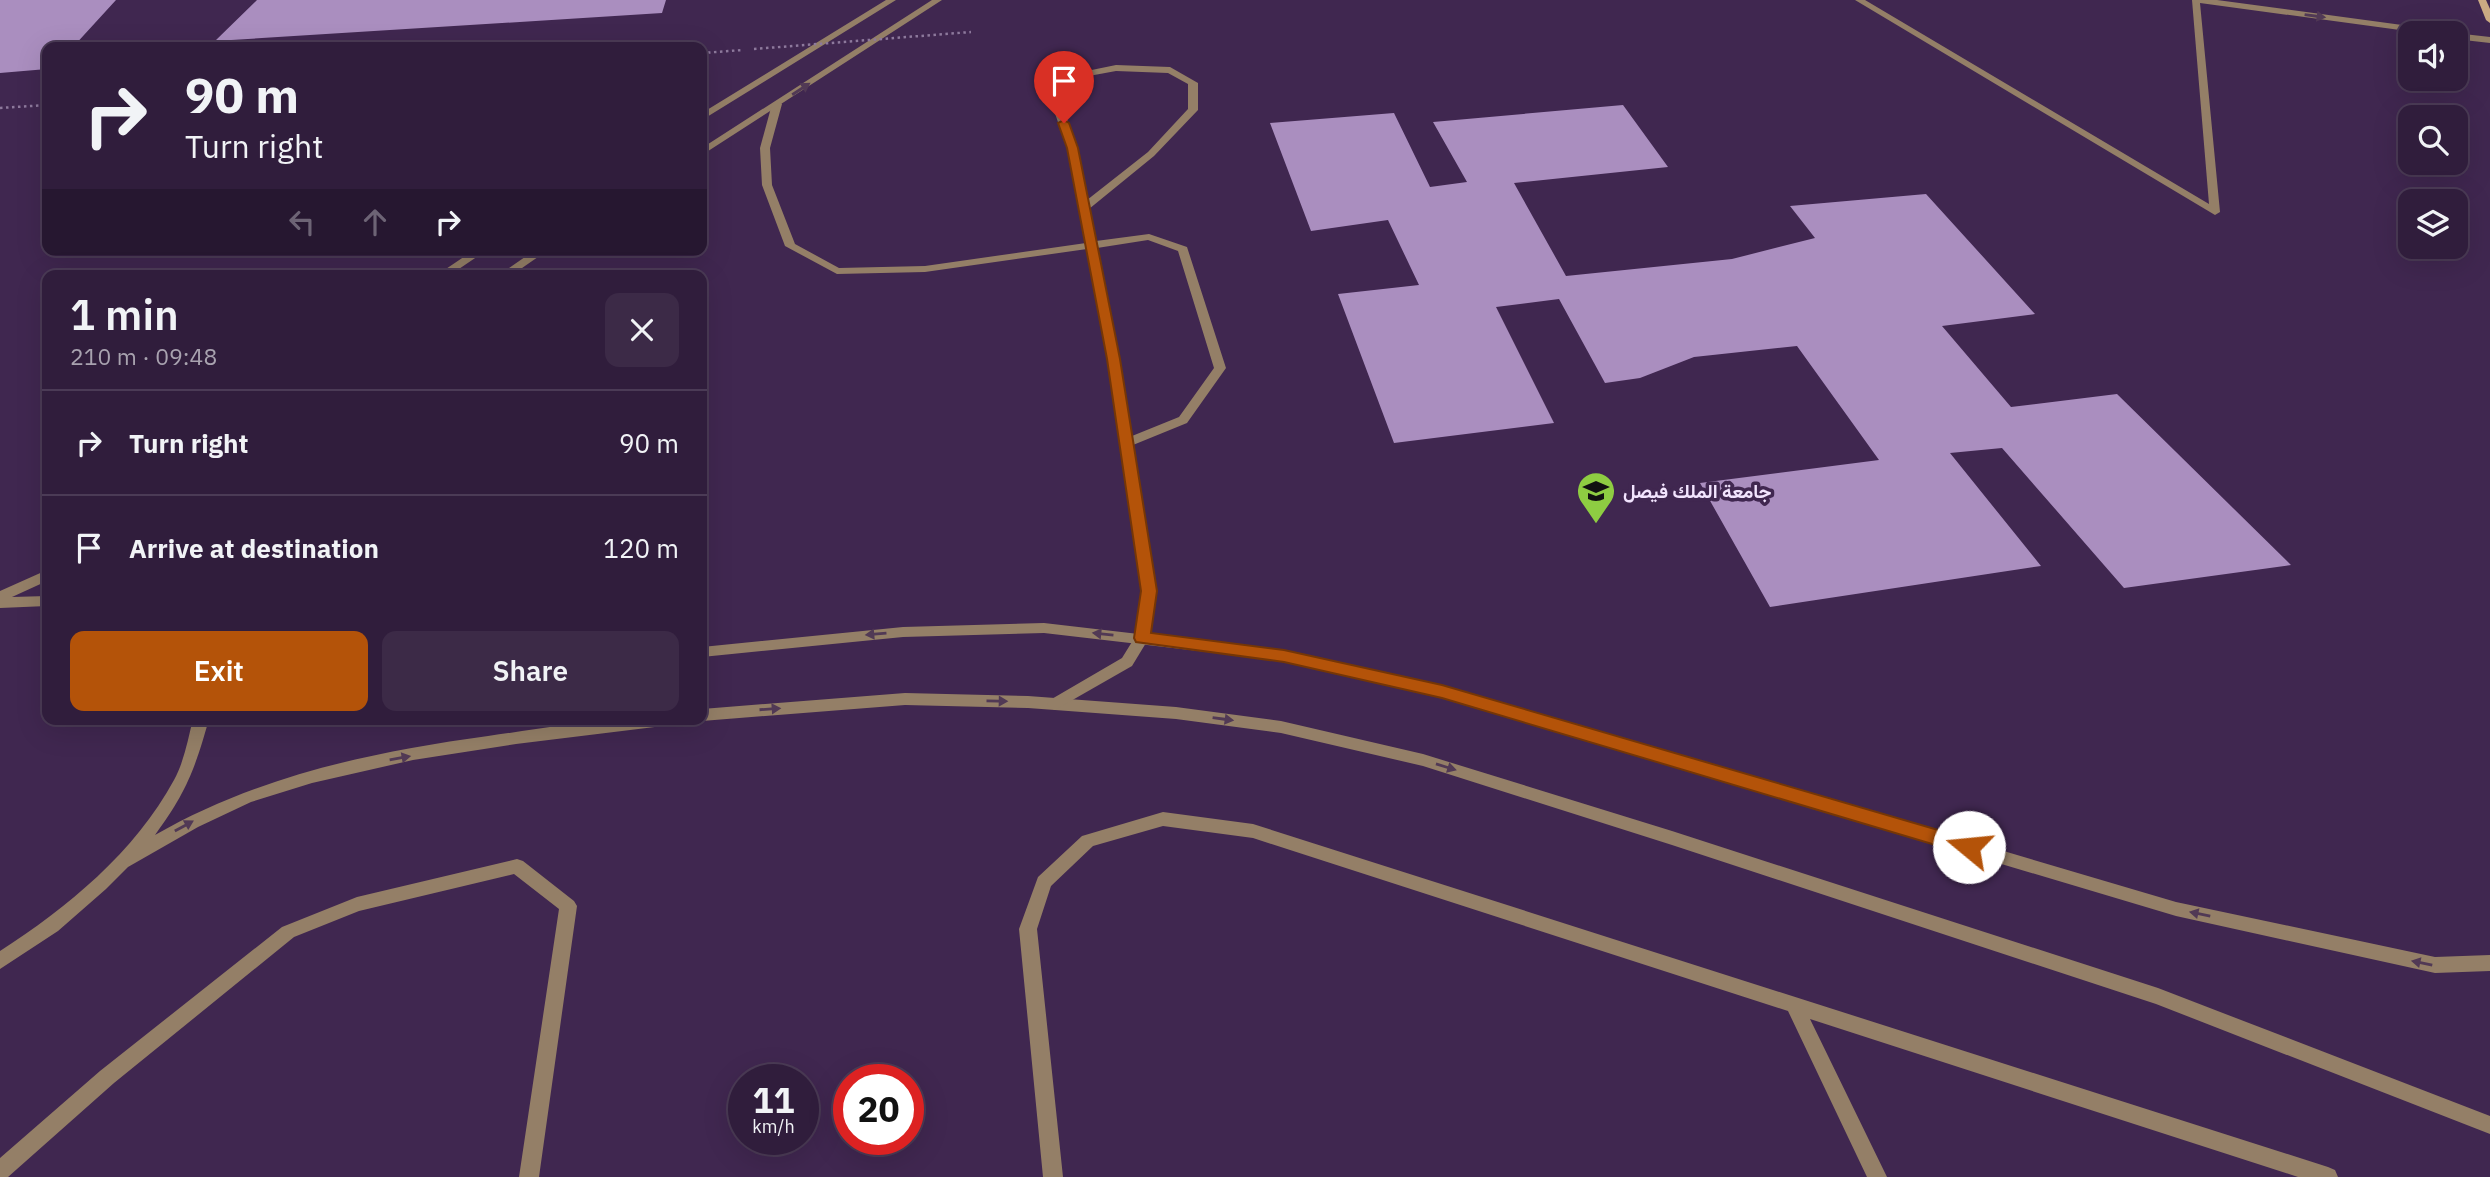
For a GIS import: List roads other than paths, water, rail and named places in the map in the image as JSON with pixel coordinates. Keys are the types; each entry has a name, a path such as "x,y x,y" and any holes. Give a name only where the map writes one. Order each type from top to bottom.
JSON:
{"street":[{"path":"707,114 892,0"},
{"path":"707,149 938,0"},
{"path":"1859,0 2216,212 2197,0 2398,27"},
{"path":"2482,0 2490,20"},
{"path":"2468,37 2490,40"},
{"path":"1055,704 1127,662 1142,638 1149,591 1114,359 1072,148 1055,99 1075,76 1116,68 1170,70 1194,83 1193,110 1151,154 1084,208"},
{"path":"777,104 765,148 767,185 790,246 837,271 925,269 1149,237 1183,249 1220,368 1182,420 1126,443"},
{"path":"450,270 472,256"},
{"path":"511,270 533,256"},
{"path":"0,597 42,577"},
{"path":"0,603 42,601"},
{"path":"707,652 903,632 1044,628 1284,656 1442,691 2176,909 2435,965 2490,963"},
{"path":"707,715 905,699 1055,704 1176,713 1282,727 1423,760 1686,842 2158,996 2490,1125"},
{"path":"126,861 180,784 199,725"},
{"path":"0,961 46,932 126,861 190,822 262,791 351,767 500,740 622,725"},
{"path":"1053,1177 1028,929 1044,882 1088,841 1163,818 1253,831 2328,1177"},
{"path":"0,1171 107,1077 288,932 357,904 517,866 568,906 529,1177"},
{"path":"1794,1005 1877,1177"}],"place":[{"name":"جامعة الملك فيصل","path":"1596,525"}]}
